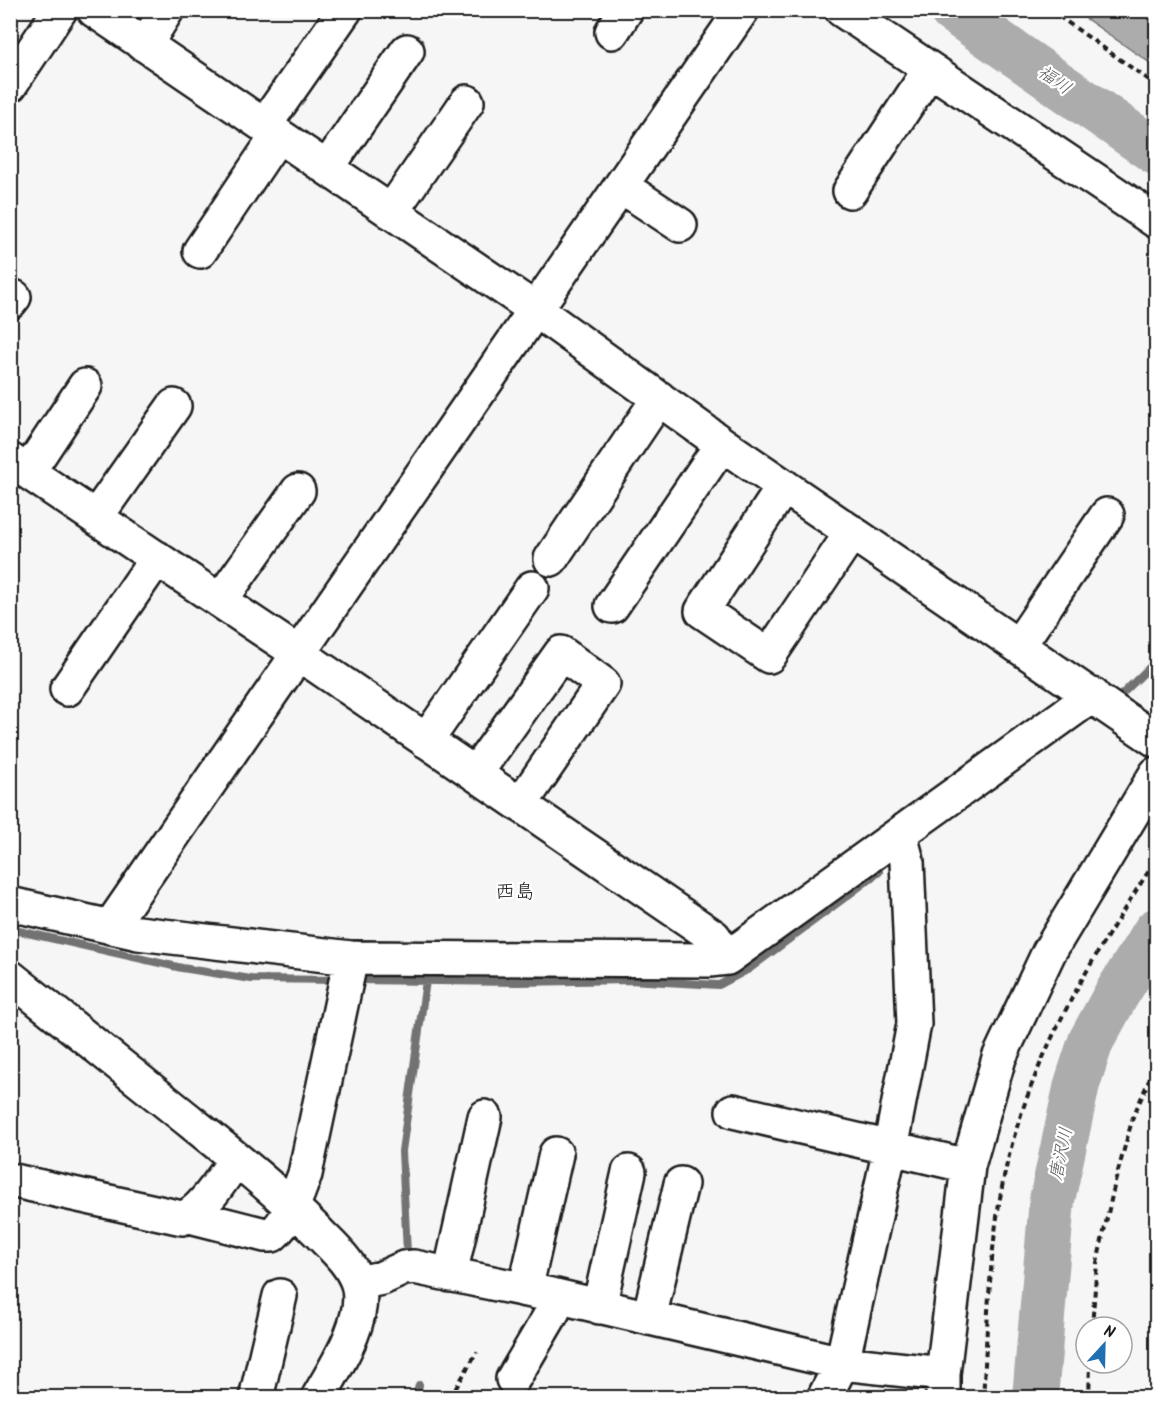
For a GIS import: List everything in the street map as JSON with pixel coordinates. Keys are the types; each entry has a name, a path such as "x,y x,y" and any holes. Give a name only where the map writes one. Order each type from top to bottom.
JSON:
{"street":[{"path":"10,85 60,10"},
{"path":"94,10 536,310 722,444 1156,740"},
{"path":"145,45 167,10"},
{"path":"200,251 345,10"},
{"path":"110,927 742,10"},
{"path":"842,10 929,71 1156,221"},
{"path":"327,168 407,51"},
{"path":"850,191 929,71"},
{"path":"391,212 467,102"},
{"path":"621,186 680,225"},
{"path":"85,386 19,466 714,937 727,958"},
{"path":"551,560 659,398"},
{"path":"96,517 174,406"},
{"path":"612,606 722,444"},
{"path":"784,486 702,611 769,656 852,532"},
{"path":"220,601 298,491"},
{"path":"1019,645 1107,516"},
{"path":"67,689 157,558"},
{"path":"426,741 532,588"},
{"path":"475,774 561,653 603,684 520,805"},
{"path":"10,904 138,933 351,958 710,960 727,958 1093,695"},
{"path":"358,1283 414,1267 541,1293 943,1386 968,1166 999,1059 1049,952 1156,774"},
{"path":"824,1398 842,1364 890,1149 914,1024 907,861 900,835"},
{"path":"190,1216 266,1235 272,1235 280,1228 293,1207 305,1174 351,958"},
{"path":"10,977 293,1207 350,1267 358,1283 357,1315 350,1339 318,1398"},
{"path":"733,1111 968,1166"},
{"path":"450,1275 485,1117"},
{"path":"513,1380 553,1311 541,1293 556,1154"},
{"path":"10,1180 182,1218 190,1216 199,1208 236,1159"},
{"path":"599,1307 629,1172"},
{"path":"649,1318 681,1184"},
{"path":"256,1398 280,1296"}],"path":[{"path":"1050,10 1156,85"},
{"path":"983,1398 991,1266 996,1226 1006,1167 1019,1121 1047,1045 1065,1010 1088,968 1156,860"},
{"path":"1093,1315 1097,1263 1114,1182 1133,1117 1156,1064"},
{"path":"450,1398 477,1352"},
{"path":"1089,1398 1090,1375"}],"shaded area":[{"path":"1075,11 1156,11 1156,67"}],"waterway":[{"name":"福川","path":"952,10 1156,152"},
{"path":"1118,698 1156,661"},
{"path":"355,980 519,982 629,980 719,985 749,969 879,872"},
{"path":"10,929 182,968 251,979 340,980"},
{"name":"唐沢川","path":"1035,1398 1052,1200 1077,1084 1091,1041 1116,995 1156,931"},
{"path":"407,1253 402,1151 426,981"},
{"path":"416,1398 419,1385"}],"district":[{"name":"西島","path":"515,893"}]}
